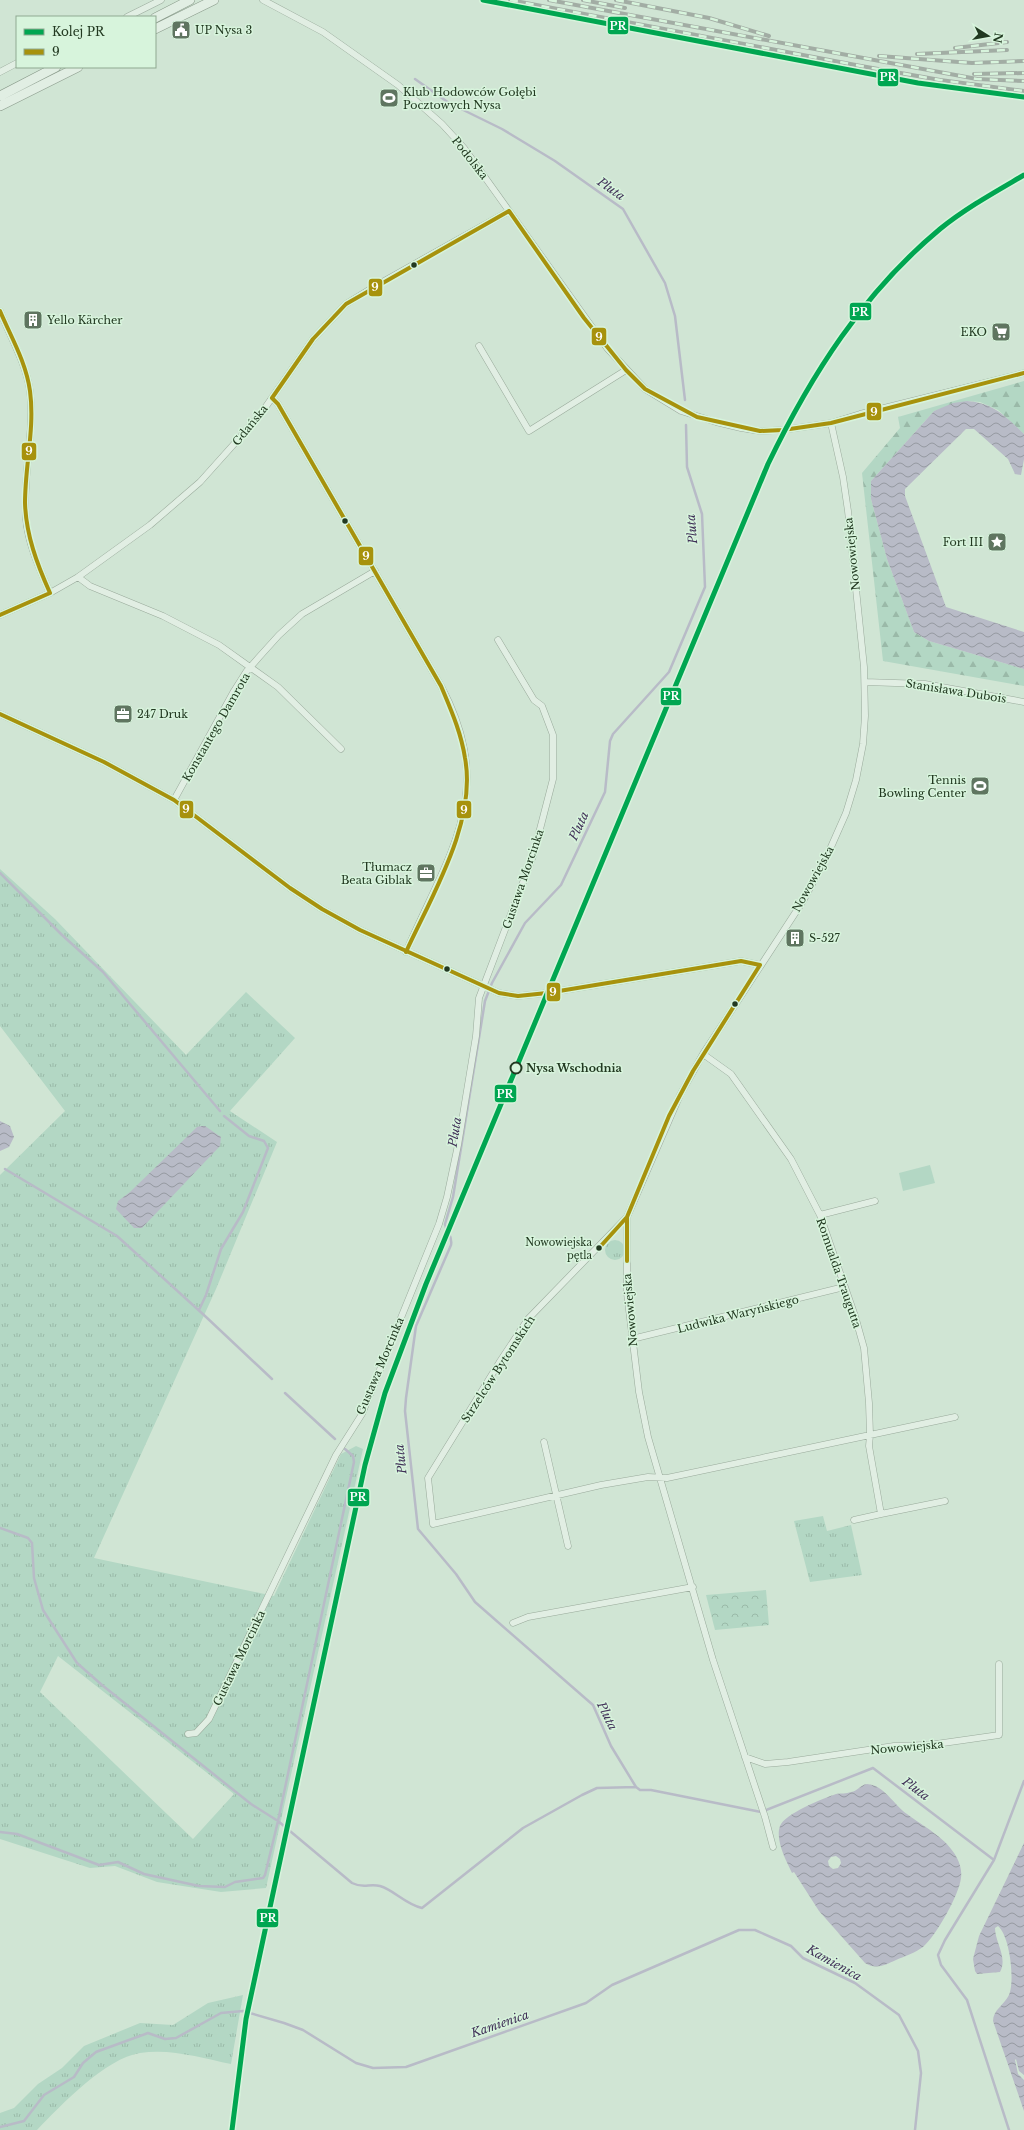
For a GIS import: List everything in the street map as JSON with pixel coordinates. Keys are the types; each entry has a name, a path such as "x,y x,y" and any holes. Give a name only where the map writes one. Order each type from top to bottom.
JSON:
{"main road":[{"path":"156,17 190,0"},
{"path":"156,29 214,0"},
{"path":"0,96 54,68"},
{"path":"0,106 76,68"}],"street":[{"path":"129,16 161,0"},
{"name":"Podolska","path":"263,0 337,41 398,85 442,124 462,146 584,318 626,370 646,389 670,404 697,417 760,431 783,430 830,423"},
{"path":"0,72 16,64"},
{"name":"Gdańska","path":"0,615 50,593 78,577 150,525 203,479 229,451 272,398 326,323 346,304 509,211"},
{"path":"0,311 26,374 30,390 31,409 25,517 31,543 50,593"},
{"path":"479,346 529,431 626,370"},
{"path":"830,423 867,412 1024,374"},
{"path":"272,398 278,404 375,571 453,707 459,724 467,762 466,800 459,832 406,952"},
{"name":"Nowowiejska","path":"773,1847 765,1817 713,1660 693,1587 659,1478 648,1437 639,1392 627,1293 627,1217 669,1116 703,1054 803,901 827,856 846,813 856,780 863,744 865,682 847,504 843,476 830,423"},
{"name":"Konstantego Damrota","path":"174,800 234,691 251,666 279,635 302,614 375,571"},
{"path":"78,577 90,586 180,624 251,666 304,711 341,749"},
{"name":"Gustawa Morcinka","path":"188,1734 196,1733 209,1719 336,1455 362,1414 439,1224 447,1197 458,1145 476,1036 478,1003 533,856 550,793 554,763 553,736 542,706 534,700 498,640"},
{"name":"Stanisława Dubois","path":"865,682 925,684 1024,702"},
{"path":"0,714 104,762 174,800 290,888 322,909 360,930 493,991 511,996 527,996 741,961 760,965"},
{"name":"Romualda Traugutta","path":"703,1054 731,1074 791,1159 820,1215 855,1316 864,1348 869,1403 869,1446 881,1514"},
{"path":"820,1215 875,1201"},
{"name":"Strzelców Bytomskich","path":"556,1495 433,1524 428,1478 528,1319 627,1217"},
{"name":"Ludwika Waryńskiego","path":"632,1339 844,1287"},
{"path":"556,1495 648,1477 666,1478 955,1417"},
{"path":"544,1442 568,1546"},
{"path":"854,1520 945,1501"},
{"path":"513,1623 528,1617 693,1587"},
{"name":"Nowowiejska","path":"745,1757 765,1764 894,1746 929,1745 985,1739 999,1735 999,1664"}],"green space":[{"path":"1024,381 1024,434 998,410 980,402 967,401 934,411 871,481 871,499 887,559 914,632 929,641 1024,669 1024,686 883,661 862,473 900,428 898,417"},
{"path":"0,869 55,919 186,1055 246,992 295,1038 230,1111 277,1142 216,1289 94,1558 274,1596 341,1454 356,1446 363,1449 266,1888 221,1892 157,1882 115,1866 90,1868 0,1839 0,1175 65,1111 0,1026","holes":["58,1656 234,1794 193,1839 40,1692"]},
{"path":"930,1165 935,1183 903,1191 899,1173"},
{"path":"615,1240 622,1243 625,1250 622,1257 615,1260 608,1257 605,1250 608,1243"},
{"path":"823,1516 827,1531 851,1525 862,1575 810,1582 794,1521"},
{"path":"766,1590 769,1625 715,1630 706,1595"},
{"path":"243,1995 231,2064 186,2054 163,2052 140,2053 127,2057 99,2073 71,2096 37,2130 0,2130 0,2113 14,2108 38,2084 62,2068 84,2046 140,2023 173,2025 208,2003"}],"water":[{"path":"967,401 985,404 992,408 1005,416 1024,434 1024,459 1021,475 1015,474 1008,459 974,429 966,429 905,489 905,496 946,607 1024,632 1024,669 929,641 914,632 887,559 871,499 871,481 934,411 953,403"},
{"path":"0,1121 10,1126 14,1137 9,1147 0,1151"},
{"path":"205,1126 221,1137 220,1146 142,1228 134,1228 116,1209 118,1201 130,1192 197,1127"},
{"path":"865,1785 873,1785 879,1788 902,1810 935,1833 953,1851 960,1865 961,1873 959,1885 952,1904 928,1942 913,1953 880,1966 873,1966 865,1963 819,1911 794,1872 792,1873 784,1856 779,1837 780,1826 789,1816 836,1794 847,1793","holes":["836,1856 840,1859 841,1863 838,1868 833,1869 829,1866 828,1861 831,1857"]},
{"path":"1024,1843 1024,2075 1019,2071 1016,2059 1015,2060 1018,2074 1024,2080 1024,2111 993,2021 993,2017 1009,1995 1012,1980 1006,1939 998,1926 995,1928 1003,1961 1000,1972 977,1974 973,1959 979,1936"}],"waterway":[{"name":"Pluta","path":"415,79 449,103 502,129 555,161 623,209 665,283 675,316 685,400"},
{"name":"Pluta","path":"686,425 687,467 702,514 705,587 669,672 613,734 610,741 605,792 561,885 525,923 492,983 485,1001 453,1197 445,1224 451,1239 451,1245 416,1326 406,1398 405,1411 418,1529 456,1574 475,1602 593,1705 611,1746 636,1787 640,1790 651,1790 761,1812 873,1768 994,1860 945,1940 938,1955 941,1965 967,2000 1009,2130"},
{"path":"0,873 62,935 103,972 220,1111"},
{"path":"199,1310 206,1295 221,1249 243,1212 268,1148 264,1141 249,1136 224,1116"},
{"path":"5,1169 117,1236 272,1379"},
{"path":"285,1393 335,1439"},
{"path":"0,1832 17,1834 99,1865 118,1862 144,1874 199,1886 225,1887 235,1882 263,1878 278,1821 354,1462 353,1456 345,1449"},
{"path":"0,1528 28,1538 32,1543 34,1578 43,1610 77,1663 102,1685 251,1804 278,1821 356,1885 380,1886 422,1908 523,1828 597,1788 636,1787"},
{"path":"994,1860 1024,1781"},
{"name":"Kamienica","path":"0,2127 24,2121 44,2095 74,2077 83,2063 96,2052 148,2033 165,2039 176,2038 221,2013 243,2011 284,2023 303,2030 356,2063 373,2068 406,2067 586,2003 612,1985 739,1930 755,1930 791,1946 803,1958 855,1983 899,2015 918,2051 921,2073 915,2130"}],"railway":[{"path":"510,0 940,80 1024,91"},
{"path":"549,0 977,79 1024,81"},
{"path":"583,0 625,8"},
{"path":"616,0 709,18 769,36"},
{"path":"955,48 1007,42"},
{"path":"917,54 1007,50"},
{"path":"879,56 972,63 1024,61"},
{"path":"974,74 1024,73"}],"rail line":[{"name":"PR","path":"483,0 918,83 1024,97"},
{"name":"PR","path":"232,2130 246,2019 365,1465 385,1393 426,1284 768,464 802,399 841,337 863,308 912,254 950,221 981,200 1024,175"}],"transit line":[{"name":"9","path":"509,211 584,318 626,370 645,389 697,417 760,431 783,430 831,423 1024,373"},
{"name":"9","path":"272,398 313,339 346,304 509,211"},
{"name":"9","path":"0,311 22,360 30,391 31,433 25,489 26,515 33,549 50,593"},
{"name":"9","path":"272,398 278,404 441,686 461,739 465,758 467,782 464,807 458,832 450,858 406,952"},
{"name":"9","path":"0,615 50,593"},
{"name":"9","path":"0,714 104,762 174,800 290,888 322,909 360,930 499,993 518,996 547,993 741,961 760,965"},
{"name":"9","path":"627,1261 627,1217 669,1116 693,1071 760,965"},
{"name":"9","path":"599,1248 627,1217"}],"place":[{"name":"UP Nysa 3","path":"181,30"},
{"name":"Klub Hodowców Gołębi Pocztowych Nysa","path":"389,98"},
{"name":"Yello Kärcher","path":"33,320"},
{"name":"EKO","path":"1001,332"},
{"name":"Fort III","path":"997,542"},
{"name":"247 Druk","path":"123,714"},
{"name":"Tennis Bowling Center","path":"980,786"},
{"name":"Tłumacz Beata Giblak","path":"426,873"},
{"name":"S-527","path":"795,938"},
{"name":"Nysa Wschodnia","path":"516,1068"},
{"name":"Nowowiejska pętla","path":"599,1248"}]}
